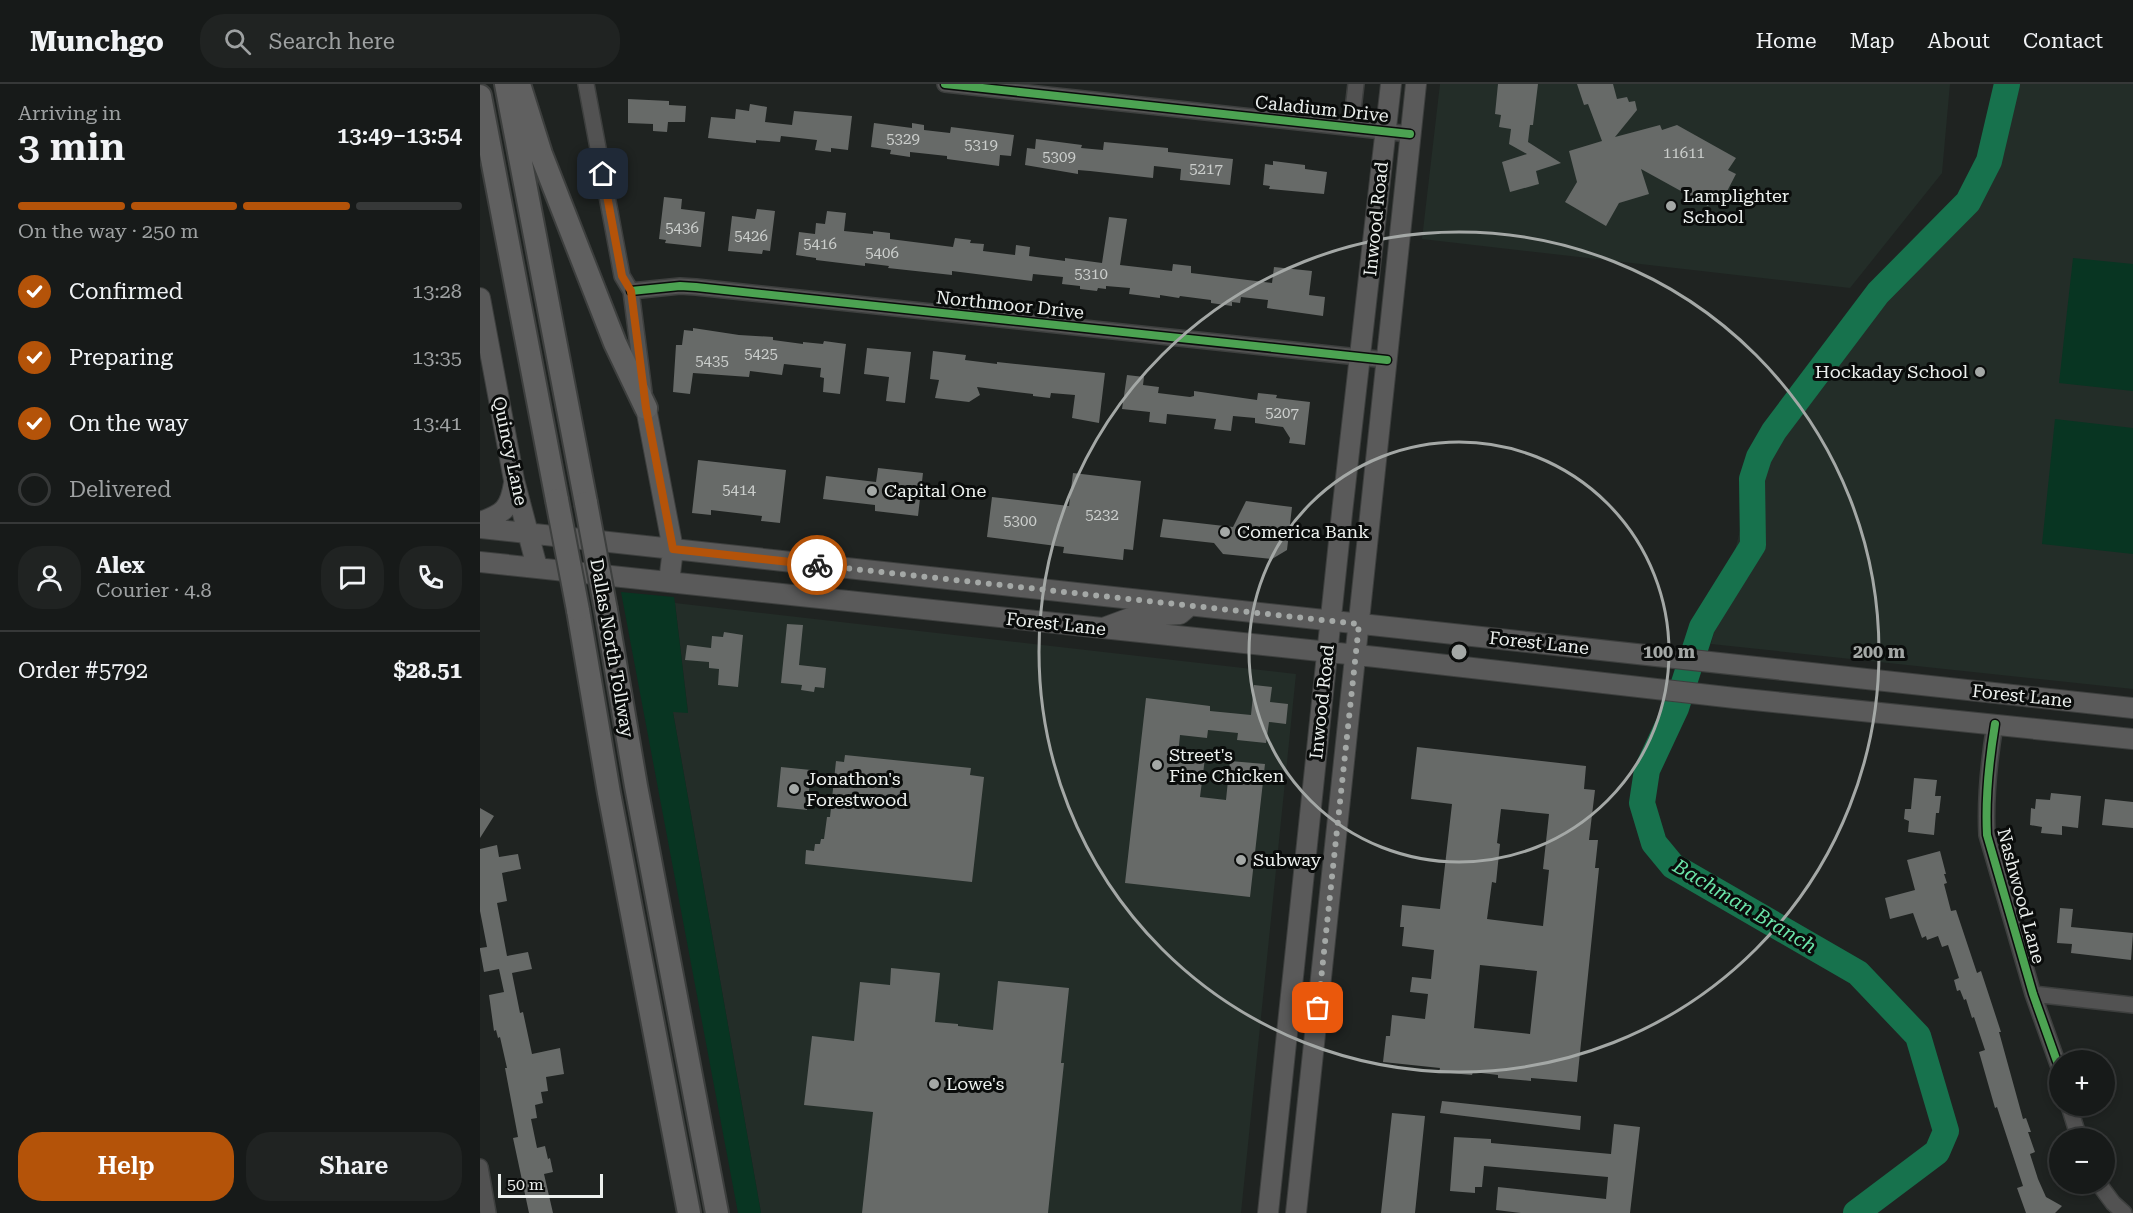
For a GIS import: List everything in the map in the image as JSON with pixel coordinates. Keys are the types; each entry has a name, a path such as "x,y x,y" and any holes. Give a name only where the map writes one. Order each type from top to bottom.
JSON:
{"highway":[{"name":"Dallas North Tollway","path":"506,84 717,1213"},
{"path":"519,84 541,154 615,343 646,408"},
{"name":"Dallas North Tollway","path":"480,96 689,1213"}],"main road":[{"name":"Inwood Road","path":"1268,1213 1391,84"},
{"name":"Inwood Road","path":"1296,1213 1416,84"},
{"name":"Quincy Lane","path":"480,298 514,480 537,567"},
{"path":"646,408 673,549 669,582"},
{"path":"480,522 499,515 511,501 514,480"},
{"name":"Forest Lane","path":"480,528 2133,708"},
{"name":"Forest Lane","path":"480,562 2133,739"},
{"path":"1029,621 1033,588"},
{"path":"1101,629 1133,617 1180,614 1190,605"},
{"path":"1978,692 1988,704 1995,724 2005,714 2019,707 2088,714 2101,705"},
{"path":"1309,832 1337,835"},
{"path":"1283,1069 1311,1072"}],"street":[{"path":"586,84 622,276 631,291 646,408"},
{"name":"Caladium Drive","path":"945,84 1410,134"},
{"path":"1352,127 1356,84"},
{"name":"Northmoor Drive","path":"631,291 680,286 696,287 1387,360"},
{"name":"Nashwood Lane","path":"1995,724 1988,766 1987,835 2033,994 2053,1050"},
{"path":"2033,994 2133,1005"},
{"path":"480,1167 488,1213"},
{"path":"2106,1194 2124,1213"}],"shaded area":[{"name":"Lamplighter School","path":"1440,84 1950,84 1942,173 1850,288 1422,239"},
{"name":"Hockaday School","path":"2009,84 2133,84 2133,689 1711,644 1743,519 1768,456 1791,429 1810,395 1881,301 1971,202 1988,169"},
{"path":"675,603 1296,674 1241,1213 761,1213 673,712 688,712"}],"green space":[{"path":"2073,258 2133,264 2133,391 2059,383"},
{"path":"2055,419 2133,428 2133,554 2042,544"},
{"path":"621,592 674,597 688,713 673,712 761,1213 738,1213"}],"building":[{"path":"1498,84 1538,84 1533,125 1530,125 1528,142 1561,163 1536,171 1539,184 1510,192 1502,162 1527,154 1509,144 1511,129 1499,127 1501,115 1495,114"},
{"path":"1577,84 1613,84 1617,99 1627,97 1629,102 1635,101 1637,110 1615,137 1660,125 1662,130 1677,125 1736,158 1728,170 1736,174 1722,201 1714,196 1708,206 1641,169 1649,194 1619,203 1606,226 1565,202 1577,182 1569,151 1602,141 1588,104 1584,105"},
{"path":"628,99 669,101 669,105 686,106 685,122 668,122 667,132 653,131 653,124 628,123"},
{"path":"750,104 767,107 765,122 792,125 794,111 852,116 848,150 831,148 831,152 815,150 817,140 781,136 780,142 756,140 756,143 708,138 711,117 735,119 736,109 749,111"},
{"path":"874,123 912,128 912,123 924,125 924,130 950,133 951,127 1014,135 1011,156 1000,155 999,166 947,159 947,156 910,152 910,157 890,154 891,150 871,147"},
{"path":"1036,139 1082,145 1081,148 1103,150 1104,142 1168,148 1168,152 1233,159 1230,185 1180,180 1181,169 1154,166 1153,178 1078,170 1078,174 1025,165 1027,148 1035,149"},
{"path":"1273,161 1305,165 1305,169 1327,172 1324,194 1269,189 1270,186 1263,185 1265,164 1273,165"},
{"path":"664,197 682,199 681,209 705,212 701,247 665,243 666,240 659,239"},
{"path":"757,209 775,211 770,251 763,250 762,254 728,251 732,216 755,219"},
{"path":"827,211 846,213 844,231 890,233 890,239 953,247 955,238 971,240 970,243 984,244 983,251 1015,255 1016,245 1030,247 1029,256 1102,263 1109,217 1127,219 1120,265 1172,271 1173,264 1191,266 1191,273 1272,283 1274,267 1312,271 1309,295 1325,297 1323,316 1267,308 1268,300 1241,297 1240,303 1232,302 1232,306 1211,303 1211,300 1180,296 1179,298 1160,295 1160,298 1129,294 1130,288 1106,286 1106,289 1098,288 1097,291 1080,289 1080,286 1062,284 1063,277 1033,274 1032,281 952,271 952,275 888,268 889,266 865,263 865,266 816,260 816,258 796,255 799,232 815,234 816,223 825,224"},
{"path":"693,328 739,335 773,337 773,340 803,344 803,342 823,344 824,341 846,344 840,394 823,392 824,378 820,377 821,368 784,364 782,375 750,371 749,377 693,373 690,394 673,392 676,345 682,345 684,330 693,331"},
{"path":"867,348 911,352 905,403 886,401 889,377 864,374"},
{"path":"933,351 966,355 965,360 1105,373 1099,423 1072,418 1075,395 1051,393 1050,398 977,387 980,395 969,402 935,398 939,380 930,379"},
{"path":"1127,375 1144,377 1143,385 1159,387 1158,393 1190,397 1194,396 1194,391 1257,400 1258,393 1277,395 1276,398 1310,402 1305,445 1289,443 1290,438 1283,427 1255,423 1255,418 1233,416 1231,431 1214,429 1216,419 1167,414 1166,424 1149,422 1150,412 1122,409"},
{"path":"698,460 786,470 780,523 761,521 762,516 711,510 711,515 692,513"},
{"name":"Capital One","path":"878,468 923,473 918,516 875,511 875,505 823,499 826,476 876,482"},
{"path":"1073,473 1141,481 1133,550 1124,549 1123,560 1063,553 1064,547 987,537 992,497 1069,506"},
{"name":"Comerica Bank","path":"1246,501 1292,507 1287,550 1272,559 1223,554 1214,543 1160,537 1163,519 1233,527"},
{"path":"787,624 803,625 799,665 826,668 824,688 815,687 814,692 801,690 802,685 781,683"},
{"path":"724,632 743,635 738,687 718,685 719,669 709,668 709,662 685,660 687,645 711,648 712,636 723,637"},
{"path":"1254,685 1272,687 1270,702 1288,704 1286,724 1269,722 1266,743 1237,740 1238,733 1208,730 1207,738 1180,735 1178,755 1205,758 1200,797 1226,800 1230,761 1265,764 1250,897 1125,883 1146,698 1210,706 1210,711 1251,715"},
{"path":"1417,747 1586,766 1584,789 1595,790 1589,840 1598,840 1595,868 1599,868 1577,1082 1498,1078 1498,1075 1473,1072 1472,1075 1439,1072 1440,1068 1383,1062 1386,1036 1390,1036 1392,1015 1425,1019 1428,994 1410,992 1412,977 1431,979 1434,950 1402,946 1404,927 1400,927 1402,905 1440,909 1452,804 1411,799","holes":["1501,809 1549,814 1543,869 1549,870 1543,926 1487,919 1492,882 1496,883","1480,965 1537,971 1530,1034 1474,1028"]},
{"path":"845,755 971,768 970,775 984,777 972,882 805,864 806,850 814,851 815,844 820,844 821,839 824,839 827,817 830,817 836,761 844,762"},
{"name":"Jonathon's Forestwood","path":"781,767 811,770 807,810 777,807"},
{"path":"1914,778 1937,780 1935,796 1941,796 1939,813 1936,813 1934,835 1908,832 1909,821 1904,819 1905,809 1911,809"},
{"path":"2051,793 2081,796 2078,828 2062,826 2062,835 2041,833 2042,827 2030,825 2031,808 2035,809 2036,799 2050,800"},
{"path":"2105,799 2133,802 2133,828 2102,825"},
{"path":"480,808 494,816 480,838"},
{"path":"497,845 499,857 518,854 521,869 502,873 507,901 497,903 507,956 528,952 532,969 512,973 520,1013 523,1012 532,1054 560,1048 564,1074 546,1077 548,1091 541,1092 543,1103 535,1105 537,1118 531,1119 537,1148 545,1146 548,1159 550,1158 553,1172 544,1174 553,1213 529,1213 513,1138 518,1137 505,1068 507,1068 500,1037 498,1038 496,1030 494,1031 489,995 504,992 499,969 484,972 480,950 480,948 487,947 480,911 480,849"},
{"path":"1940,851 1946,874 1944,874 1947,883 1944,884 1951,911 1956,910 1977,973 1981,971 2001,1032 1999,1032 2023,1119 2026,1118 2031,1132 2028,1132 2035,1152 2030,1154 2038,1179 2046,1197 2062,1206 2055,1213 2026,1213 2017,1188 2023,1186 1997,1107 1995,1108 1979,1052 1985,1050 1966,999 1964,1000 1960,990 1957,991 1954,980 1959,978 1948,945 1942,947 1938,936 1927,940 1926,936 1922,938 1913,913 1890,919 1885,898 1915,890 1907,860"},
{"path":"2060,908 2073,909 2071,927 2133,933 2131,960 2071,953 2072,944 2057,943"},
{"name":"Lowe's","path":"891,968 940,973 935,1022 993,1030 998,981 1069,988 1061,1063 1064,1063 1048,1213 862,1213 873,1112 804,1105 812,1036 854,1041 860,982 890,985"},
{"path":"1442,1101 1581,1116 1580,1130 1440,1113"},
{"path":"1392,1113 1425,1116 1415,1213 1381,1213"},
{"path":"1614,1124 1640,1127 1630,1213 1521,1213 1496,1210 1498,1187 1606,1199 1608,1177 1484,1166 1482,1187 1475,1187 1475,1193 1450,1191 1454,1137 1491,1139 1491,1143 1611,1154"}],"waterway":[{"name":"Bachman Branch","path":"1856,1213 1937,1152 1946,1131 1918,1036 1858,973 1673,866 1654,843 1642,803 1647,770 1676,708 1702,627 1753,545 1752,479 1759,457 1774,431 1878,293 1968,202 1989,161 2007,84"}],"cycle path":[{"path":"945,84 1410,134"},
{"path":"631,291 680,286 696,287 1387,360"},
{"path":"1995,724 1988,779 1987,835 2033,994 2053,1050"}],"way so far":[{"path":"817,565 1359,624 1318,1008"}],"place":[{"name":"Lamplighter School","path":"1671,206"},
{"name":"Hockaday School","path":"1980,372"},
{"name":"Capital One","path":"872,491"},
{"name":"Comerica Bank","path":"1225,532"},
{"name":"Street's Fine Chicken","path":"1157,765"},
{"name":"Jonathon's Forestwood","path":"794,789"},
{"name":"Subway","path":"1241,860"},
{"name":"Lowe's","path":"934,1084"}],"route":[{"path":"603,174 622,276 631,291 646,408 673,549 817,565"}]}
